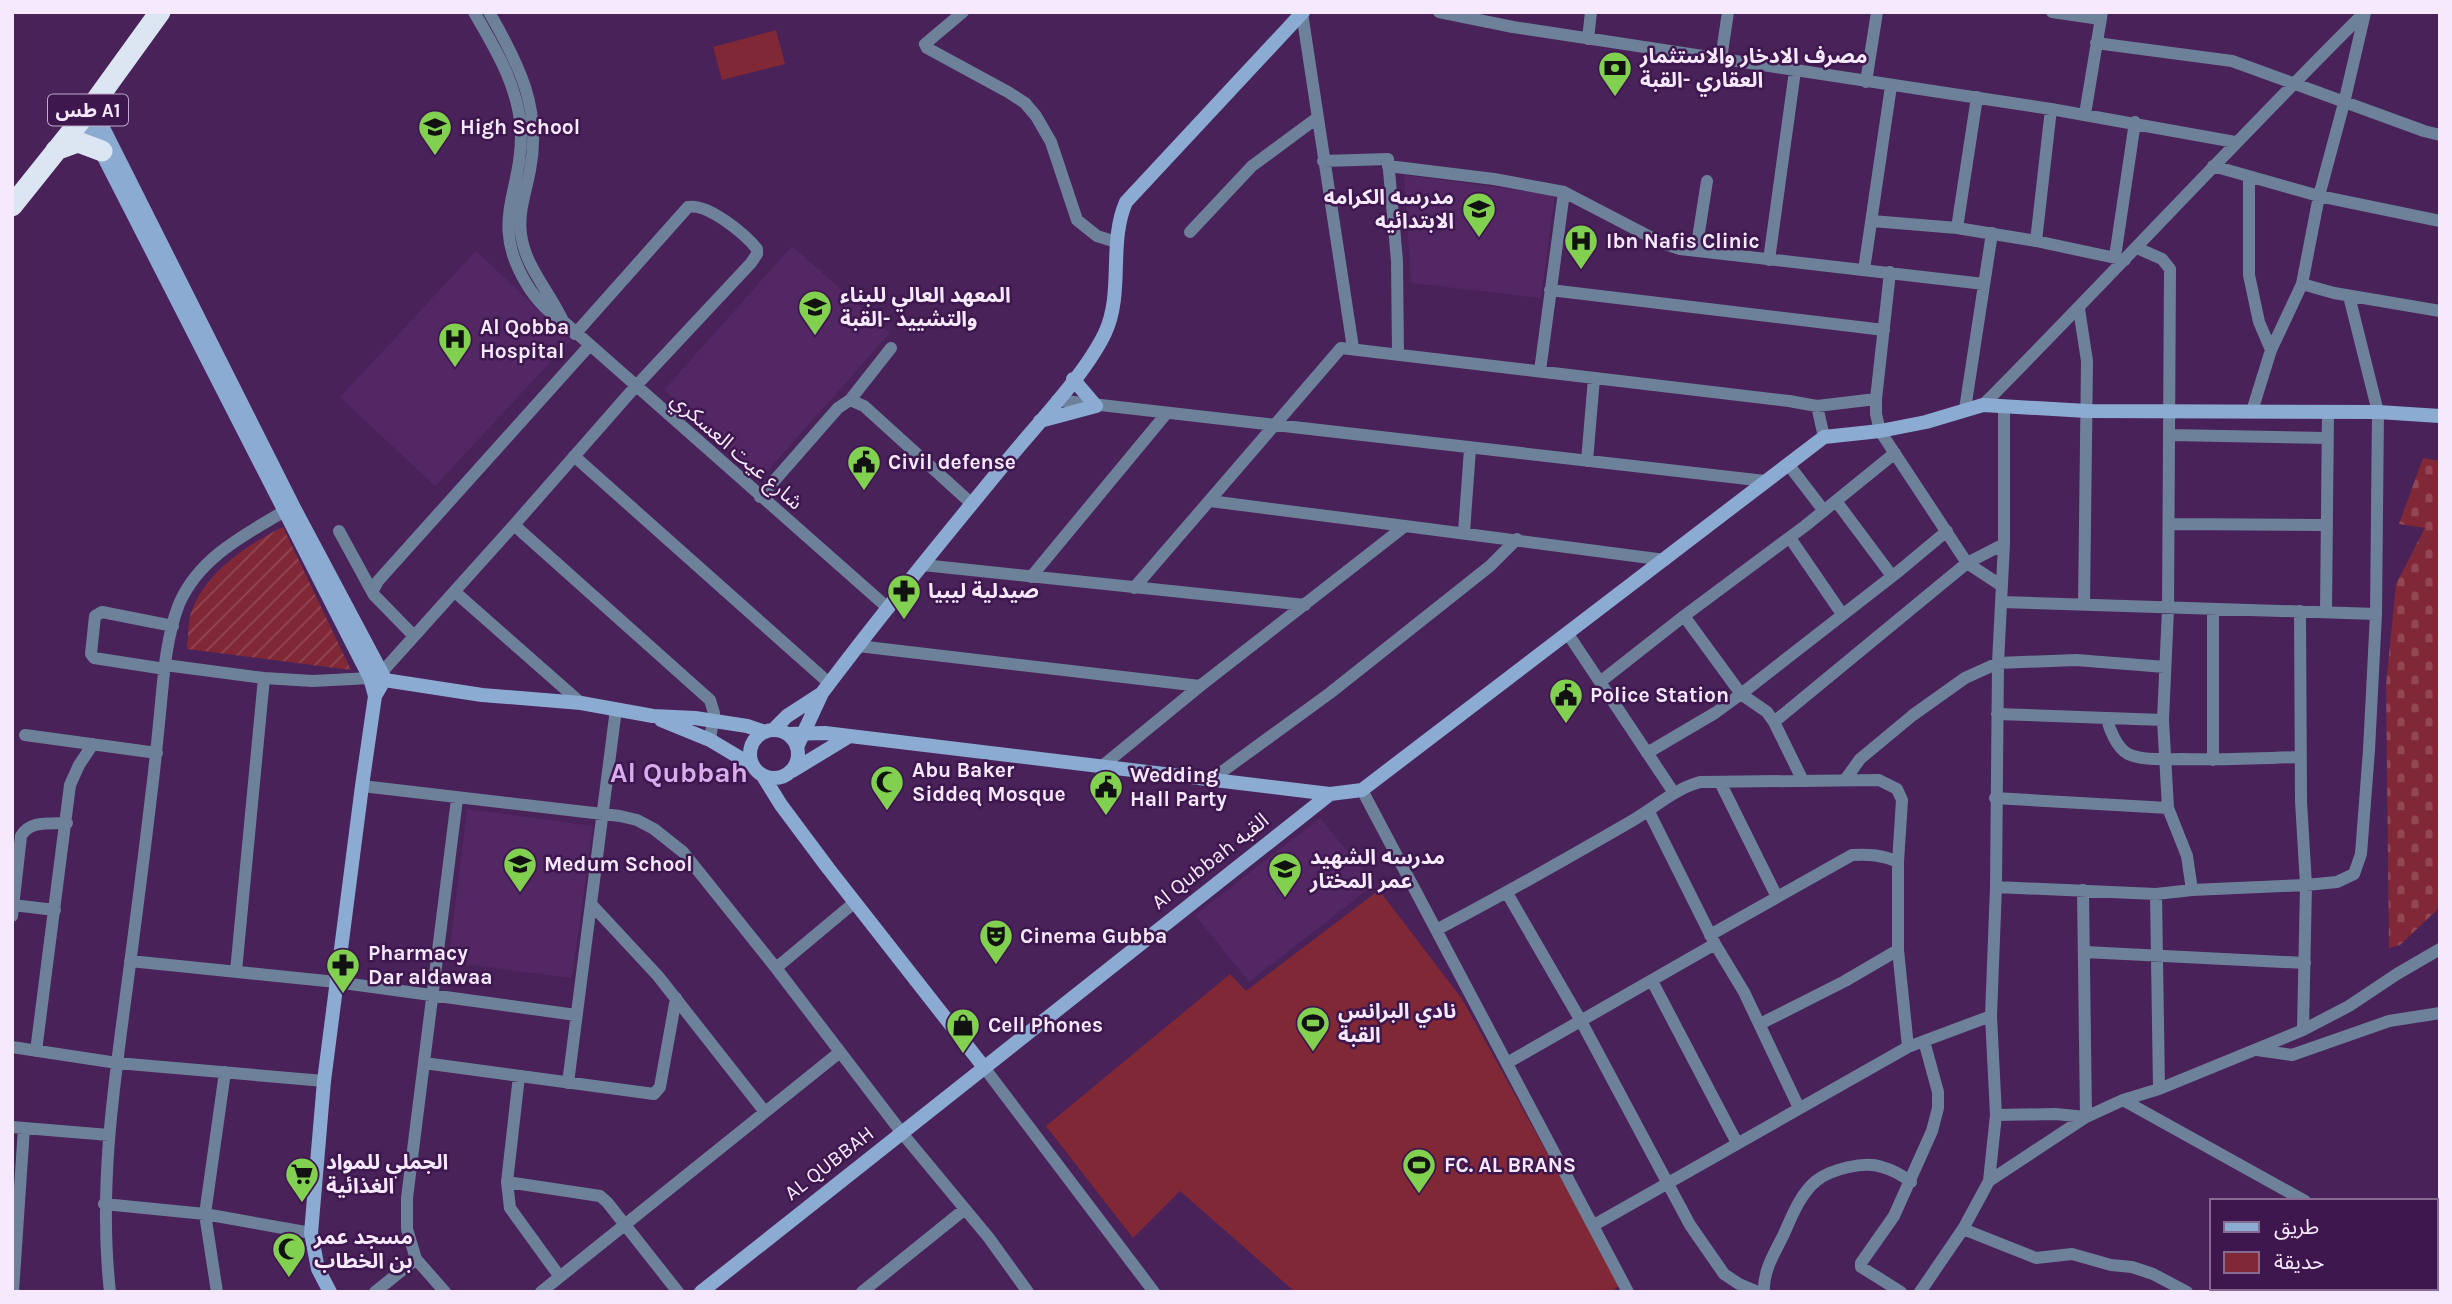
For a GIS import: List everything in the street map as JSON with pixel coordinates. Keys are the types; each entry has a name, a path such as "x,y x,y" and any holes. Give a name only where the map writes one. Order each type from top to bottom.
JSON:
{"highway":[{"name":"طس A1","path":"12,206 88,111 160,12"},
{"path":"54,152 78,142 102,152"}],"street":[{"name":"شارع عيت العسكري","path":"474,12 523,79 533,128 530,171 521,212 523,249 563,321 888,608"},
{"name":"شارع عيت العسكري","path":"489,12 507,56"},
{"path":"963,12 925,44 927,48 1024,103 1036,116 1051,142 1077,220 1097,236 1116,242"},
{"path":"1439,12 1588,39 2051,108 2235,142"},
{"path":"1507,26 1509,12"},
{"path":"1588,39 1591,12"},
{"path":"1721,59 1728,12"},
{"path":"1866,82 1877,12"},
{"path":"2052,12 2101,16 2085,114"},
{"path":"1983,405 2079,309 2120,258 2137,248 2235,142 2365,12"},
{"path":"2252,411 2272,350 2302,284 2319,196 2365,12"},
{"path":"797,747 826,689 888,608 1057,400 1106,331 1113,301 1120,215 1135,190 1302,13"},
{"path":"1302,13 1353,348"},
{"path":"2096,43 2232,61 2440,135"},
{"path":"1769,260 1795,71"},
{"path":"1864,270 1891,86"},
{"path":"1957,228 1977,97"},
{"path":"2036,241 2051,108"},
{"path":"88,111 102,152 379,676"},
{"path":"88,111 289,509"},
{"path":"1190,232 1252,166 1317,118"},
{"path":"2120,258 2135,122"},
{"path":"1323,161 1388,159 1397,261 1398,354"},
{"path":"1388,166 1494,179 1564,192 1662,243 1696,251 1984,284"},
{"path":"2213,166 2319,196 2440,221"},
{"path":"2249,177 2249,275 2259,322 2272,350"},
{"path":"1696,251 1706,181"},
{"path":"1540,370 1564,192"},
{"path":"330,1292 318,1269 311,1233 336,982 379,676 635,387 755,258 757,249 740,232 697,206 688,206 575,334"},
{"path":"1871,220 1992,233 2120,258"},
{"path":"1965,409 1992,233"},
{"path":"2137,248 2162,259 2170,269 2168,608 2163,720 2168,808 2188,856 2192,890"},
{"path":"1890,272 1877,399 1876,415 1880,431 1967,563 2002,586"},
{"path":"2302,284 2349,296 2440,311"},
{"path":"1550,290 1884,330"},
{"path":"1996,887 2156,894 2337,882 2354,874 2361,854 2376,614 2378,412 2349,296"},
{"path":"2079,309 2087,361 2084,605"},
{"path":"373,590 378,581 589,346"},
{"path":"760,497 838,408 850,400 891,348"},
{"path":"1134,588 1332,355 1341,348 1540,370 1817,406 1877,399"},
{"path":"1587,461 1594,378"},
{"path":"1073,379 1096,406"},
{"path":"850,400 864,407 972,504"},
{"path":"1057,400 1765,481"},
{"path":"173,626 102,612 95,616 91,654 94,658 264,678 313,681 379,676 482,695 581,703 653,716 713,720 788,734 848,737 1330,794 1362,790 1824,437 1880,431 1926,422 1983,405 2087,411 2378,412 2440,416"},
{"path":"1040,421 1096,406"},
{"path":"1817,406 1824,437"},
{"path":"1920,1292 1963,1229 1989,1181 1996,1115 1991,1016 1996,887 1998,663 2004,544 2004,406"},
{"path":"2326,611 2328,412"},
{"path":"1031,577 1166,414"},
{"path":"2170,435 2327,438"},
{"path":"1464,532 1470,449"},
{"path":"1600,682 1790,538 1895,453"},
{"path":"574,456 826,689"},
{"path":"1788,464 1824,511"},
{"path":"1210,501 1665,560"},
{"path":"1836,501 1892,576"},
{"path":"110,1292 104,1204 109,1135 157,753 165,667 173,626 180,604 206,563 225,548 289,509"},
{"path":"2169,524 2325,525"},
{"path":"514,526 710,700 714,708 710,740"},
{"path":"1100,768 1405,526"},
{"path":"339,531 379,600 414,636"},
{"path":"1647,753 1715,713 1741,694 1947,531"},
{"path":"1790,538 1842,614"},
{"path":"1212,779 1341,684 1490,566 1517,540"},
{"path":"1774,722 1967,563 2004,544"},
{"path":"923,565 1305,605"},
{"path":"455,592 581,703"},
{"path":"2001,602 2376,614"},
{"path":"2213,609 2213,760"},
{"path":"2300,611 2301,757 2306,885 2303,1030"},
{"path":"1685,616 1741,694 1766,712 1774,722 1803,781"},
{"path":"1568,634 1674,793"},
{"path":"858,646 1200,686"},
{"path":"1845,780 1860,759 1913,715 1965,678 1998,663 2076,660 2165,667"},
{"path":"236,971 264,678"},
{"path":"752,765 750,750 758,736 769,731 826,689"},
{"path":"568,1083 616,709"},
{"path":"1997,713 2163,720"},
{"path":"653,716 710,740 752,765 763,776 781,805 1154,1292"},
{"path":"2107,718 2116,742 2123,750 2143,757 2213,760 2301,757"},
{"path":"788,734 799,755 792,771"},
{"path":"25,735 157,753"},
{"path":"763,776 779,778 848,737"},
{"path":"36,1051 70,785 93,744"},
{"path":"1438,929 1649,812 1686,786 1699,782 1879,780 1897,789 1902,800 1898,862 1898,950 1908,1047"},
{"path":"1720,782 1777,897"},
{"path":"362,786 457,799 603,813 637,820 654,828 684,852 902,1133 965,1209 1021,1289"},
{"path":"1362,790 1628,1292"},
{"name":"Al Qubbah القبه","path":"983,1066 1330,794"},
{"path":"1995,798 2168,808"},
{"path":"444,1292 416,1259 407,1229 407,1198 457,799"},
{"path":"1649,812 1712,939 1744,992 1800,1108"},
{"path":"55,911 13,911 21,836 25,829 32,825 67,823"},
{"path":"1507,1063 1652,981 1777,897 1852,855 1870,853 1898,862"},
{"path":"2083,890 2086,1117"},
{"path":"1507,892 1581,1021 1690,1225 1724,1274 1758,1292"},
{"path":"2156,894 2158,1089"},
{"path":"776,968 855,902"},
{"path":"592,905 635,949 676,998 765,1112"},
{"path":"1989,1181 2086,1117 2303,1030 2349,1006 2396,974 2440,949"},
{"path":"1760,1024 1845,981 1898,950"},
{"path":"2085,952 2305,963"},
{"path":"130,961 336,982 576,1015"},
{"path":"1652,981 1737,1143"},
{"path":"424,1063 650,1094 658,1091 676,998"},
{"path":"2257,1050 2292,1055 2389,1021 2440,1013"},
{"path":"1594,1224 1908,1047 1991,1016"},
{"path":"1901,1292 1861,1267 1861,1263 1894,1216 1932,1131 1938,1108 1934,1072 1924,1041"},
{"path":"12,1047 117,1063 324,1082"},
{"path":"541,1292 840,1052"},
{"name":"AL QUBBAH","path":"701,1292 983,1066"},
{"path":"217,1292 205,1214 225,1072"},
{"path":"519,1076 507,1182 509,1208 559,1277"},
{"path":"2123,1100 2301,1199"},
{"path":"1996,1115 2055,1114 2086,1117"},
{"path":"13,1292 18,1128 109,1135"},
{"path":"1764,1292 1770,1262 1796,1209 1816,1181 1833,1171 1879,1166 1898,1173 1910,1182"},
{"path":"507,1182 591,1193 607,1202 678,1292"},
{"path":"104,1204 205,1214 311,1233"},
{"path":"862,1292 965,1209"},
{"path":"1963,1229 2036,1258 2072,1254 2111,1265 2132,1267 2153,1274 2187,1292"},
{"path":"375,1292 416,1259"}],"shaded area":[{"name":"مدرسه الكرامه الابتدائيه","path":"1404,175 1555,195 1541,298 1411,283"},
{"path":"792,246 890,333 762,477 664,390"},
{"name":"Al Qobba Hospital","path":"476,251 571,340 435,486 340,397"},
{"name":"Medum School","path":"467,809 593,826 572,978 448,962"},
{"name":"مدرسه الشهيد عمر المختار","path":"1320,818 1375,884 1249,982 1195,915"}],"green space":[{"path":"776,30 785,64 722,80 713,47"},
{"path":"2423,458 2440,461 2440,907 2400,945 2389,948 2386,685 2396,584 2425,528 2399,524"},
{"path":"283,527 351,670 187,649 190,616 204,587 240,552"},
{"name":"نادي البرانس القبة","path":"1379,890 1462,999 1620,1285 1611,1292 1295,1292 1180,1191 1133,1238 1046,1126 1230,974 1246,991"}],"place":[{"name":"مصرف الادخار والاستثمار العقاري -القبة","path":"1615,98"},
{"name":"High School","path":"435,157"},
{"name":"مدرسه الكرامه الابتدائيه","path":"1479,239"},
{"name":"Ibn Nafis Clinic","path":"1581,271"},
{"name":"المعهد العالي للبناء والتشييد -القبة","path":"815,337"},
{"name":"Al Qobba Hospital","path":"455,369"},
{"name":"Civil defense","path":"864,492"},
{"name":"صيدلية ليبيا","path":"904,621"},
{"name":"Police Station","path":"1566,725"},
{"name":"Abu Baker Siddeq Mosque","path":"887,812"},
{"name":"Wedding Hall Party","path":"1106,817"},
{"name":"Medum School","path":"520,894"},
{"name":"مدرسه الشهيد عمر المختار","path":"1285,899"},
{"name":"Cinema Gubba","path":"996,966"},
{"name":"Pharmacy Dar aldawaa","path":"343,995"},
{"name":"نادي البرانس القبة","path":"1313,1053"},
{"name":"Cell Phones","path":"963,1055"},
{"name":"FC. AL BRANS","path":"1419,1195"},
{"name":"الجملي للمواد الغذائية","path":"302,1204"},
{"name":"مسجد عمر بن الخطاب","path":"289,1279"}],"district":[{"name":"Al Qubbah","path":"679,772"}]}
